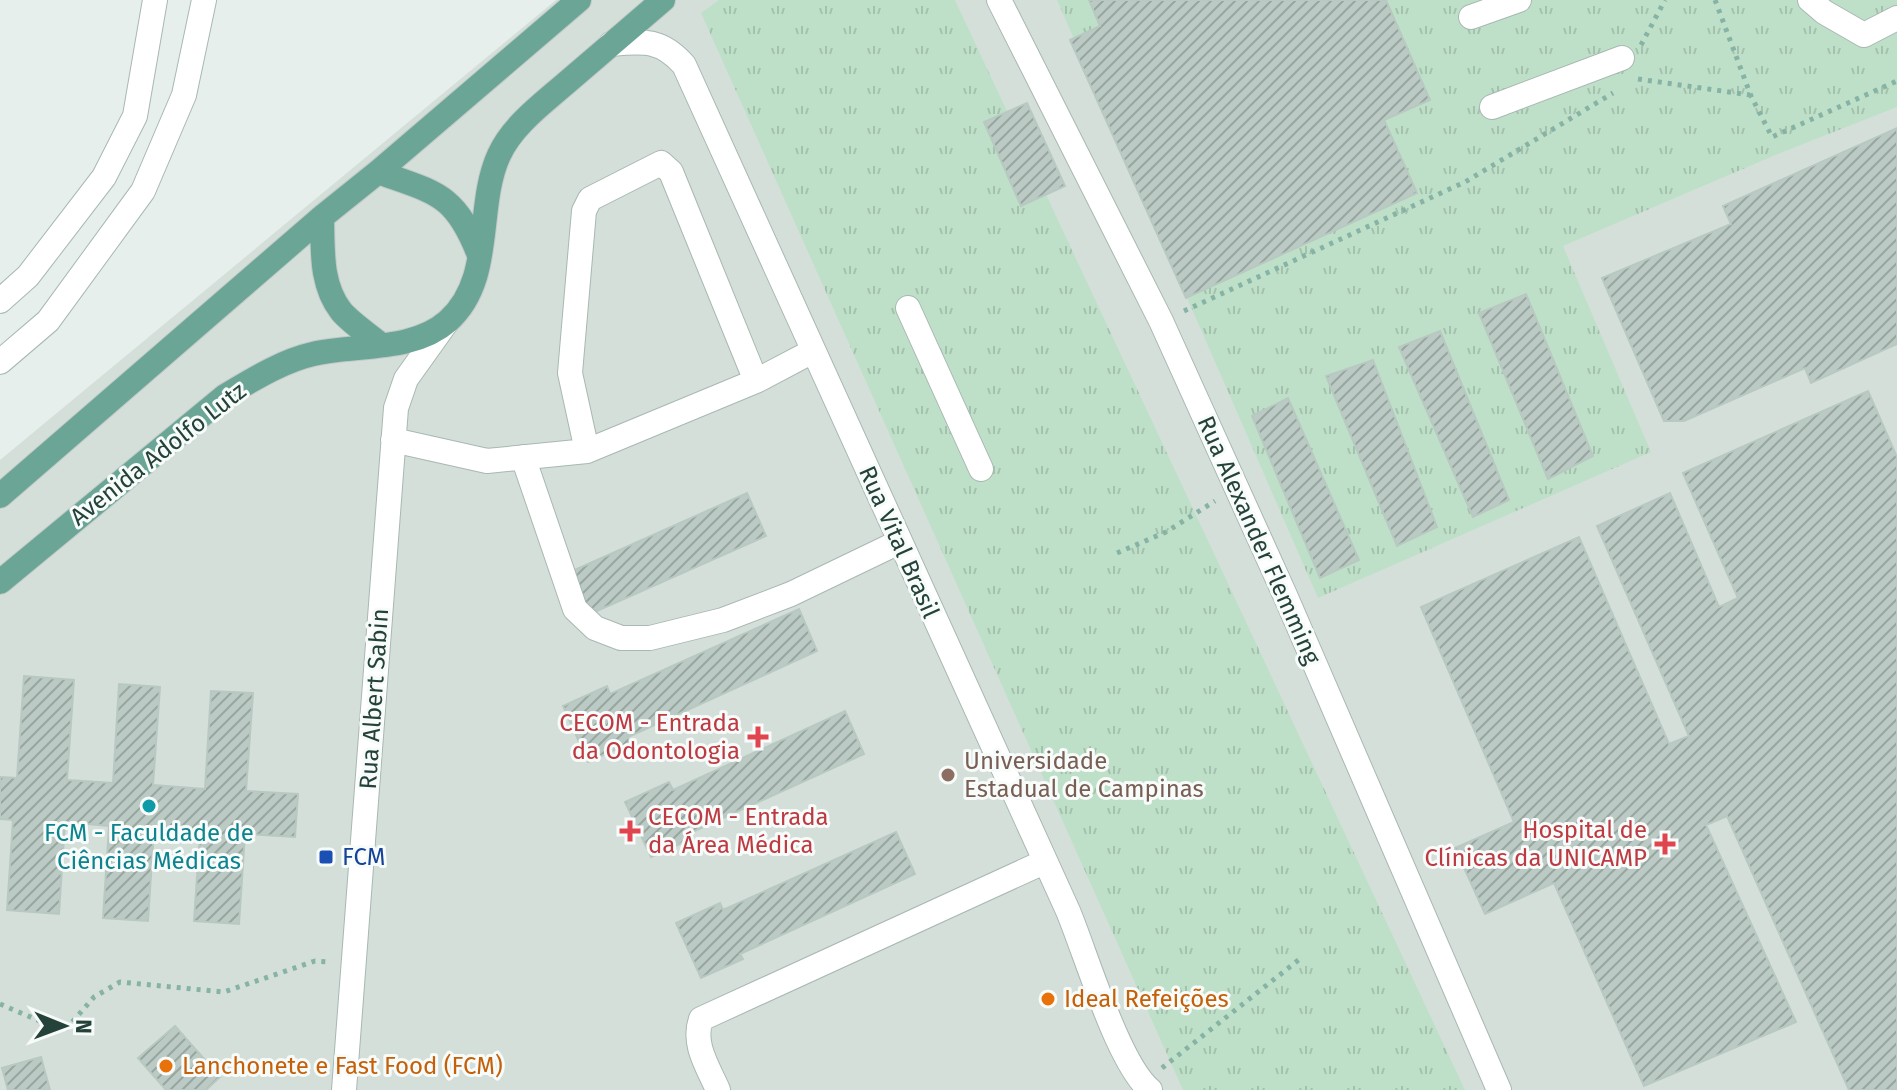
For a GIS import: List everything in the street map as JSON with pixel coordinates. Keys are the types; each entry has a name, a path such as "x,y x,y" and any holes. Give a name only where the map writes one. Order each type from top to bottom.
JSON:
{"main road":[{"path":"0,496 579,0"},
{"name":"Avenida Adolfo Lutz","path":"0,582 225,396 259,375 311,354 409,340 446,323 462,305 473,284 480,257 487,195 499,153 528,117 663,0"},
{"path":"378,172 444,198 461,215 480,257"},
{"path":"322,217 323,266 329,291 342,312 380,344"}],"street":[{"path":"0,301 28,276 104,177 135,116 155,0"},
{"path":"0,362 48,321 143,191 184,95 204,0"},
{"name":"Rua Alexander Flemming","path":"999,0 1161,321 1285,595 1499,1090"},
{"path":"1471,17 1519,0"},
{"path":"1810,0 1824,12 1864,35 1897,18"},
{"name":"Rua Vital Brasil","path":"611,44 636,41 657,43 673,52 684,65 1068,911 1120,1044 1146,1087"},
{"path":"1492,107 1625,64"},
{"path":"587,451 570,373 584,211 590,199 661,163 671,172 756,381"},
{"path":"908,308 981,469"},
{"name":"Rua Albert Sabin","path":"344,1090 396,408 406,379 423,351 446,323"},
{"path":"393,440 487,461 587,451 756,381 813,351"},
{"path":"523,457 575,609 595,628 621,638 650,638 723,620 791,594 899,542"},
{"path":"718,1090 697,1043 701,1019 1044,862"}],"path":[{"path":"1665,0 1625,64 1636,79 1751,96"},
{"path":"1715,0 1751,96 1772,137 1897,81"},
{"path":"1161,321 1465,182 1622,87"},
{"path":"1117,553 1166,532 1214,502"},
{"path":"1146,1087 1301,958"},
{"path":"0,1004 56,1028 67,1028 94,997 120,982 224,992 315,961 354,964"}],"shaded area":[{"name":"Universidade Estadual de Campinas","path":"556,0 1897,0 1897,1090 0,1090 0,460"}],"green space":[{"path":"719,0 955,0 1465,1090 1183,1090 701,13"},
{"path":"1057,0 1897,0 1897,107 1563,246 1651,452 1318,598"}],"building":[{"path":"1089,0 1386,0 1430,100 1384,120 1417,193 1186,298 1070,40 1100,26"},
{"path":"1027,103 1065,186 1021,206 984,122"},
{"path":"1897,128 1897,344 1811,383 1805,368 1684,421 1664,421 1602,278 1731,224 1723,206"},
{"path":"1526,294 1593,456 1548,479 1479,313"},
{"path":"1440,331 1509,500 1473,517 1399,347"},
{"path":"1373,360 1437,527 1397,546 1326,376"},
{"path":"1868,391 1897,457 1897,1090 1849,1090 1727,816 1706,825 1796,1022 1644,1086 1554,883 1485,914 1455,848 1514,822 1421,607 1579,537 1669,744 1689,736 1597,526 1670,493 1719,607 1738,598 1683,473"},
{"path":"1288,398 1359,560 1320,578 1252,416"},
{"path":"747,493 766,536 588,615 570,572"},
{"path":"799,609 817,651 628,737 630,743 588,762 563,706 607,686 610,694"},
{"name":"FCM - Faculdade de Ciências Médicas","path":"24,676 74,680 67,780 113,783 119,684 160,687 153,785 205,789 211,691 253,693 246,791 298,794 295,837 245,834 239,924 194,921 200,833 154,830 148,921 103,918 109,826 65,822 59,914 7,910 13,820 0,819 0,777 17,778"},
{"path":"845,711 864,754 690,833 693,838 651,857 625,802 669,782 673,790"},
{"path":"896,832 915,874 740,954 743,959 701,978 676,923 720,903 723,910"},
{"path":"175,1026 220,1077 206,1090 166,1090 138,1058"},
{"path":"41,1057 50,1090 8,1090 2,1068"}],"place":[{"name":"CECOM - Entrada da Odontologia","path":"758,737"},
{"name":"Universidade Estadual de Campinas","path":"948,775"},
{"name":"FCM - Faculdade de Ciências Médicas","path":"149,806"},
{"name":"CECOM - Entrada da Área Médica","path":"630,831"},
{"name":"Hospital de Clínicas da UNICAMP","path":"1665,844"},
{"name":"FCM","path":"326,857"},
{"name":"Ideal Refeições","path":"1048,999"},
{"name":"Lanchonete e Fast Food (FCM)","path":"166,1066"}]}
